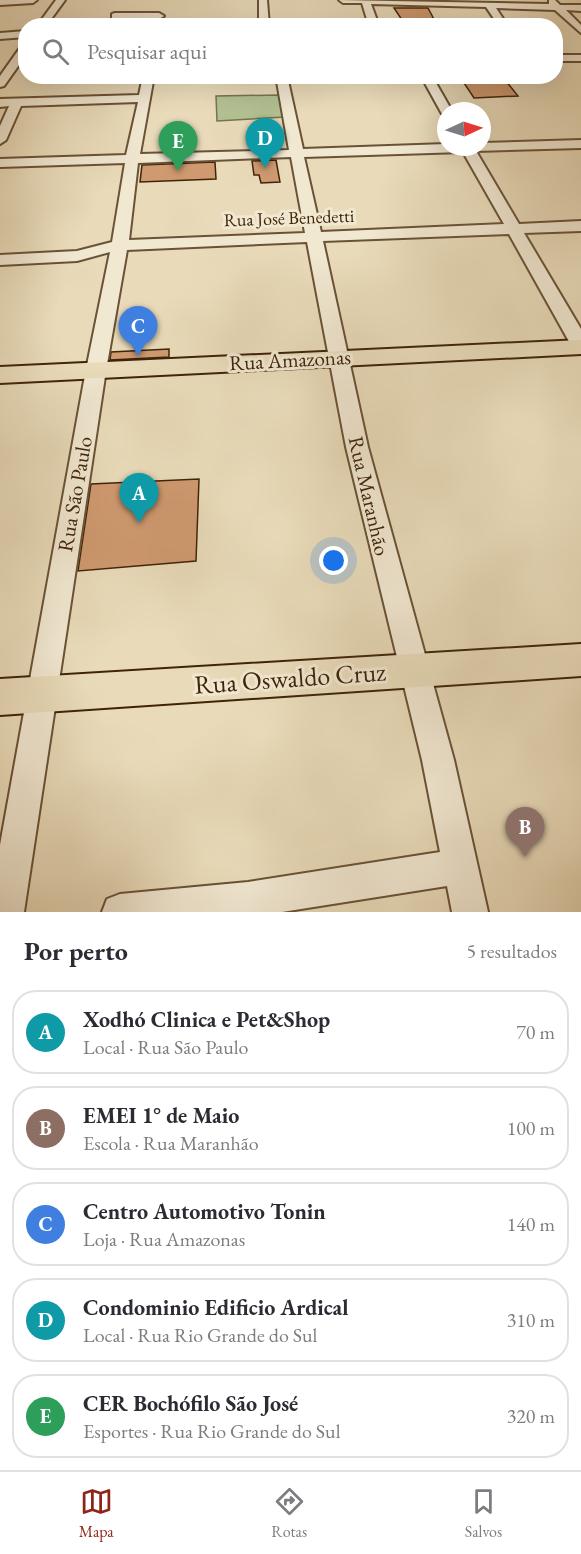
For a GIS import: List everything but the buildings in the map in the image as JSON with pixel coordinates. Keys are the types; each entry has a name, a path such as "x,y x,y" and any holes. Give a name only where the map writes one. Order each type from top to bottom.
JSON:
{"main road":[{"name":"Rua Amazonas","path":"0,375 581,346"},
{"name":"Rua Oswaldo Cruz","path":"0,698 581,660"}],"street":[{"path":"0,2 33,0"},
{"path":"47,18 61,0"},
{"path":"262,0 263,18"},
{"path":"343,0 467,2 489,5 553,4 581,8"},
{"path":"366,1 371,18"},
{"path":"553,4 581,30"},
{"path":"489,5 498,18"},
{"path":"115,16 160,17"},
{"path":"0,36 18,35"},
{"path":"0,84 4,71 18,56"},
{"path":"563,58 581,58"},
{"name":"Rua São Paulo","path":"6,912 96,370 120,245 132,160 148,84"},
{"name":"Rua Maranhão","path":"283,84 357,447 438,760 470,912"},
{"path":"431,84 441,102"},
{"path":"0,103 145,98"},
{"path":"0,140 16,103"},
{"path":"491,146 581,144"},
{"path":"0,163 437,148"},
{"path":"472,156 581,346"},
{"name":"Rua José Benedetti","path":"0,260 77,256 120,245 581,226"},
{"path":"77,256 100,261 115,272"},
{"path":"120,912 248,900 370,879 461,867"}],"green space":[{"path":"279,95 285,117 217,121 216,96"}],"place":[{"name":"Condominio Edificio Ardical","path":"265,168"},
{"name":"CER Bochófilo São José","path":"178,171"},
{"name":"Centro Automotivo Tonin","path":"138,356"},
{"name":"Xodhó Clinica e Pet&Shop","path":"139,523"},
{"name":"EMEI 1° de Maio","path":"525,857"}]}
